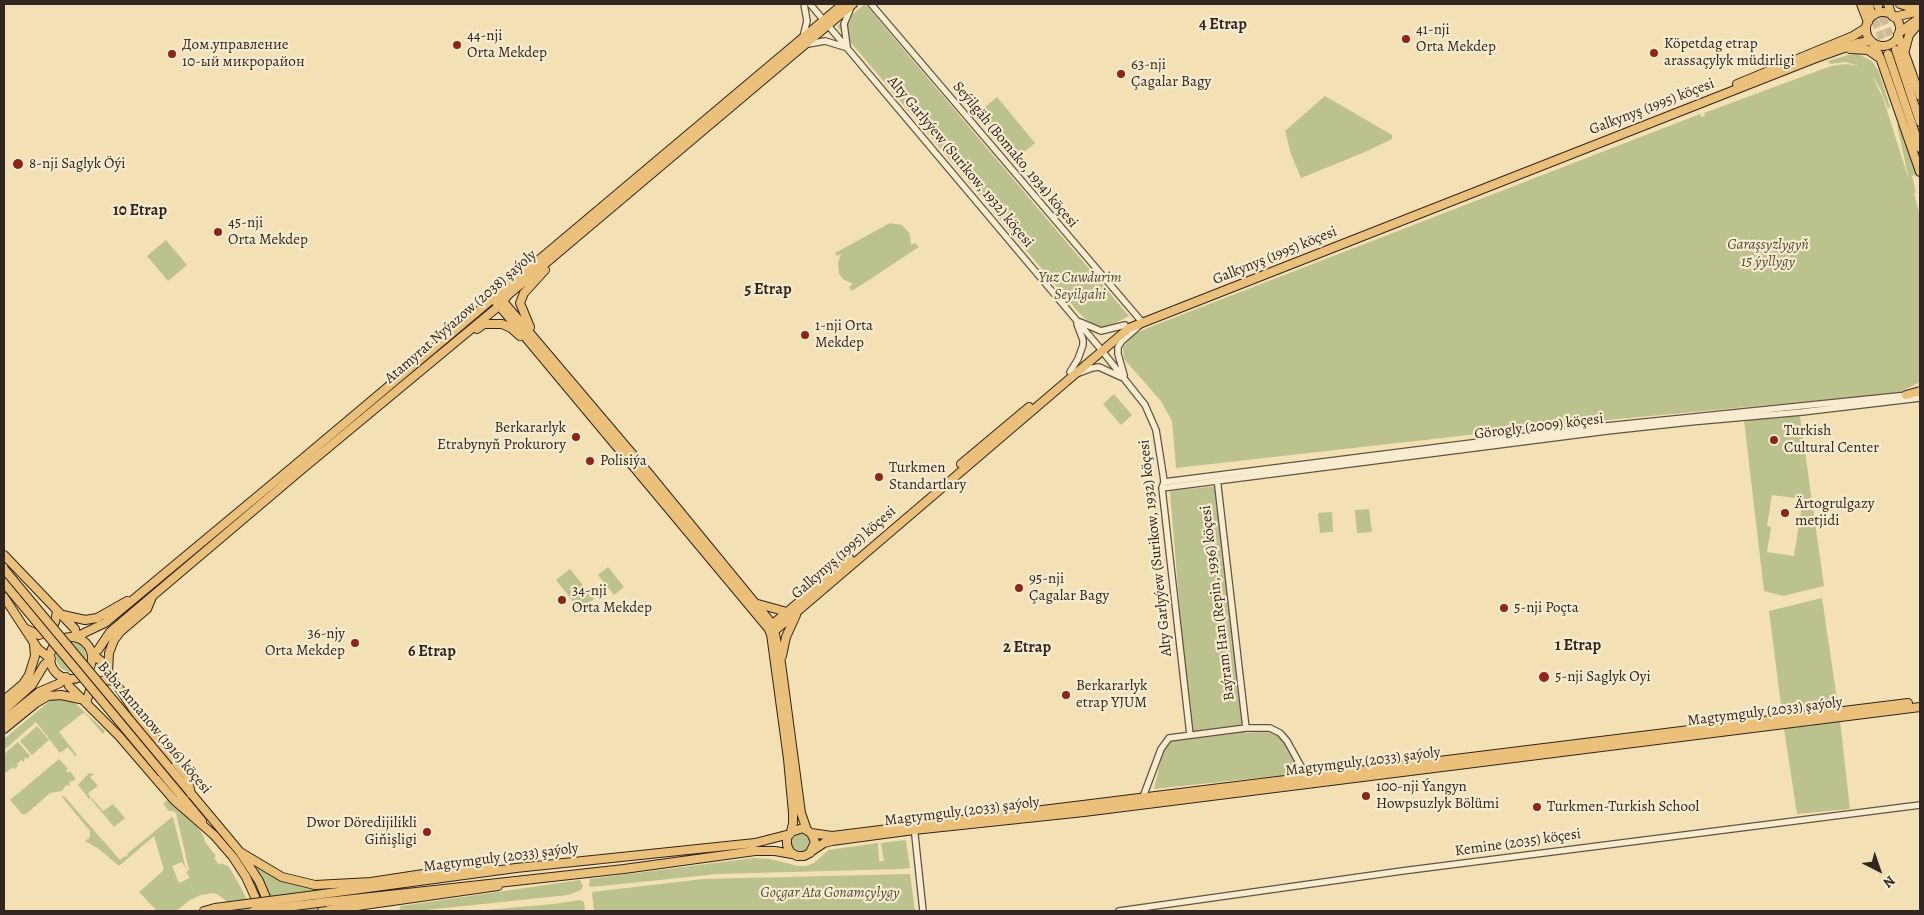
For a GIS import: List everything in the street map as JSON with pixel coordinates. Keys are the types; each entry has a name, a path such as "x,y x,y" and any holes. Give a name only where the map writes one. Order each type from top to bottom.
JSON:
{"main road":[{"name":"Atamyrat Nyýazow (2038) şaýoly","path":"826,22 842,4"},
{"name":"Atamyrat Nyýazow (2038) şaýoly","path":"92,654 98,650 116,626 150,591 495,296 826,22 853,4"},
{"path":"1861,4 1867,25 1867,35 1882,60 1920,172"},
{"path":"1888,4 1899,25 1900,50 1920,122"},
{"path":"1900,4 1920,7"},
{"path":"1867,25 1872,16 1879,13 1893,16 1920,11"},
{"path":"1872,42 1879,46 1886,46 1895,41 1899,34 1920,20"},
{"path":"1900,50 1920,20"},
{"name":"Galkynyş (1995) köçesi","path":"772,629 787,612 1101,349 1129,328 1142,321 1657,117 1853,36 1867,25"},
{"name":"Atamyrat Nyýazow (2038) şaýoly","path":"77,638 114,617 150,591 437,357 501,304 508,295 803,41"},
{"name":"Galkynyş (1995) köçesi","path":"1101,349 1125,325 1142,321 1816,58 1858,43 1872,42"},
{"path":"1816,58 1847,49 1858,48 1874,53 1882,60"},
{"path":"1900,50 1920,96"},
{"path":"1888,54 1920,148"},
{"path":"495,296 501,304 541,350 758,604 772,629 781,663 801,814 815,842 812,851 802,856 792,854 787,845 793,814 772,629 541,350 526,323 520,303 524,293 562,250"},
{"path":"437,357 484,324 497,323 511,328 541,350"},
{"name":"Galkynyş (1995) köçesi","path":"772,629 798,610 1071,374"},
{"path":"1906,395 1920,392"},
{"path":"4,555 75,629 77,638"},
{"name":"Baba Annanow (1916) köçesi","path":"4,569 240,852 259,881 272,911"},
{"name":"Baba Annanow (1916) köçesi","path":"4,583 233,858 246,877 261,911"},
{"path":"59,613 85,620 97,618 150,591"},
{"path":"108,672 109,653 114,640 147,609 150,591"},
{"path":"4,597 32,641 41,652 51,659"},
{"path":"758,604 787,612"},
{"path":"781,663 786,637 798,610"},
{"path":"26,629 39,635 50,630 59,613"},
{"path":"92,654 91,664 85,673 76,678 66,677 55,671 51,659 53,648 65,638 77,638 86,643 92,654 102,661 139,718 187,776 191,794"},
{"path":"4,700 23,684 29,675 35,656 32,641"},
{"path":"4,710 32,685 44,665 51,659"},
{"path":"66,677 69,686 119,736 174,800 215,836"},
{"path":"4,720 39,692 60,683 66,677"},
{"path":"84,701 96,683 105,680 114,681"},
{"path":"4,729 48,696 61,695 84,701"},
{"name":"Magtymguly (2033) şaýoly","path":"812,851 824,843 832,841 914,827 1084,812 1307,780 1920,702"},
{"name":"Magtymguly (2033) şaýoly","path":"809,831 832,836 914,827 1143,798 1920,707"},
{"path":"790,833 798,828 809,831"},
{"name":"Magtymguly (2033) şaýoly","path":"254,911 516,868 755,843 790,833"},
{"name":"Magtymguly (2033) şaýoly","path":"204,911 215,908 624,869 760,851 792,854"},
{"path":"240,852 282,877 315,885 371,882 456,869 505,866 516,868"},
{"path":"322,911 471,891 504,885 519,879"}],"street":[{"path":"804,4 807,21 803,41 824,40 847,48"},
{"name":"Alty Garlyýew (Surikow, 1932) köçesi","path":"810,4 1101,349 1141,399 1154,424 1163,485 1190,735"},
{"name":"Atamyrat Nyýazow (2038) şaýoly","path":"847,48 844,24 853,4"},
{"name":"Seýilgäh (Bomako, 1934) köçesi","path":"871,4 1142,321"},
{"path":"1076,320 1101,331 1125,325"},
{"path":"1071,374 1082,345 1076,320"},
{"path":"1125,379 1118,347 1142,321"},
{"path":"1071,374 1100,367 1125,379"},
{"name":"Görogly (2009) köçesi","path":"1163,485 1606,426 1906,395"},
{"name":"Görogly (2009) köçesi","path":"1217,478 1644,427 1802,412 1920,398"},
{"name":"Baýram Han (Repin, 1936) köçesi","path":"1217,478 1246,728"},
{"path":"1143,798 1165,743 1169,738 1246,728 1270,728 1280,733 1287,741 1307,780"},
{"name":"Kemine (2035) köçesi","path":"1119,911 1402,871 1920,805"},
{"path":"914,827 923,911"}],"green space":[{"name":"Yuz Cuwdurim Seyilgahi","path":"865,4 1129,316 1100,329 1096,328 1079,313 837,26"},
{"name":"Garaşsyzlygyň 15 ýyllygy","path":"1858,54 1872,61 1879,72 1890,107 1888,109 1880,88 1872,76 1883,98 1909,180 1897,125 1900,124 1916,175 1912,176 1920,216 1920,382 1898,393 1575,423 1176,468 1172,421 1161,401 1124,359 1123,347 1135,334 1700,114 1702,117 1705,116 1704,113 1831,66 1845,64 1859,66 1845,62 1830,64 1828,61"},
{"path":"1325,96 1392,135 1392,139 1301,178 1291,154 1285,131"},
{"path":"997,97 1035,143 1015,159 977,114"},
{"path":"890,223 902,225 910,234 911,245 915,243 919,247 852,291 849,287 853,284 843,279 839,274 838,263 841,254 837,256 835,253"},
{"path":"166,240 187,265 168,281 147,256"},
{"path":"1114,394 1132,415 1121,425 1103,404"},
{"path":"1800,416 1824,586 1783,596 1764,591 1744,420","holes":["1772,495 1803,499 1794,556 1767,552 1771,527 1767,526"]},
{"path":"1218,486 1246,733 1276,731 1304,773 1154,789 1165,743 1190,735 1170,491"},
{"path":"1369,509 1372,532 1357,533 1355,510"},
{"path":"1332,512 1333,532 1320,533 1318,513"},
{"path":"608,567 624,587 614,595 598,575"},
{"path":"570,569 594,599 580,610 556,580"},
{"path":"1822,598 1838,706 1782,713 1769,611"},
{"path":"71,642 77,643 85,651 85,663 77,671 71,672 65,671 57,663 56,657 57,651 65,643"},
{"path":"52,699 65,699 75,703 105,731 103,734 83,713 59,732 77,755 75,756 68,747 60,753 36,722 4,750 4,739"},
{"path":"1840,721 1850,809 1797,814 1784,729"},
{"path":"37,726 49,740 32,755 20,741"},
{"path":"18,742 30,756 27,759 25,757 23,762 21,760 15,769 13,767 4,774 4,754"},
{"path":"59,759 75,780 69,782 69,786 66,785 62,791 50,793 26,814 22,814 10,800"},
{"path":"89,773 94,774 90,777 98,786 88,793 91,798 89,799 78,785"},
{"path":"64,796 120,860 173,817 186,869 182,862 172,866 179,883 190,878 186,872 189,870 176,813 169,811 163,804 167,800 198,828 205,842 216,856 214,858 219,865 222,863 229,867 243,891 251,911 231,911 225,900 214,893 201,895 190,900 176,911 157,911 139,892 164,870 154,836 119,866 99,849 85,841 90,837 90,831 62,797"},
{"path":"92,798 103,811 113,804 125,818 114,827"},
{"path":"797,832 805,832 811,838 811,846 805,852 797,852 791,846 791,838"},
{"path":"906,840 910,868 717,874 589,886 590,879 753,858 770,859 798,866 806,866 814,863 828,850 878,843 879,861 884,861 881,843"},
{"path":"257,868 287,883 313,888 320,909 315,911 276,911"},
{"name":"Goçgar Ata Gonamçylygy","path":"910,874 915,911 594,911 592,892 703,879"},
{"path":"580,880 583,886 581,890 568,895 417,911 399,910 401,906"},
{"path":"580,900 584,902 585,911 474,911 553,904"}],"tunnel":[{"path":"1878,6 1896,50"},
{"path":"1870,9 1888,54"}],"place":[{"name":"41-nji Orta Mekdep","path":"1406,39"},
{"name":"44-nji Orta Mekdep","path":"457,45"},
{"name":"Köpetdag etrap arassaçylyk müdirligi","path":"1654,53"},
{"name":"Дом.управление 10-ый микрорайон","path":"172,54"},
{"name":"63-nji Çagalar Bagy","path":"1121,74"},
{"name":"8-nji Saglyk Öýi","path":"18,164"},
{"name":"45-nji Orta Mekdep","path":"218,232"},
{"name":"1-nji Orta Mekdep","path":"805,335"},
{"name":"Berkararlyk Etrabynyň Prokurory","path":"576,437"},
{"name":"Turkish Cultural Center","path":"1774,440"},
{"name":"Polisiýa","path":"590,461"},
{"name":"Turkmen Standartlary","path":"879,477"},
{"name":"Ärtogrulgazy metjidi","path":"1785,513"},
{"name":"95-nji Çagalar Bagy","path":"1019,588"},
{"name":"34-nji Orta Mekdep","path":"562,600"},
{"name":"5-nji Poçta","path":"1504,608"},
{"name":"36-njy Orta Mekdep","path":"355,643"},
{"name":"5-nji Saglyk Oyi","path":"1544,677"},
{"name":"Berkararlyk etrap YJUM","path":"1066,695"},
{"name":"100-nji Ýangyn Howpsuzlyk Bölümi","path":"1366,796"},
{"name":"Turkmen-Turkish School","path":"1537,807"},
{"name":"Dwor Döredijilikli Giňişligi","path":"427,832"}],"district":[{"name":"4 Etrap","path":"1223,25"},
{"name":"10 Etrap","path":"140,211"},
{"name":"5 Etrap","path":"768,290"},
{"name":"1 Etrap","path":"1578,646"},
{"name":"2 Etrap","path":"1027,648"},
{"name":"6 Etrap","path":"432,652"}]}
